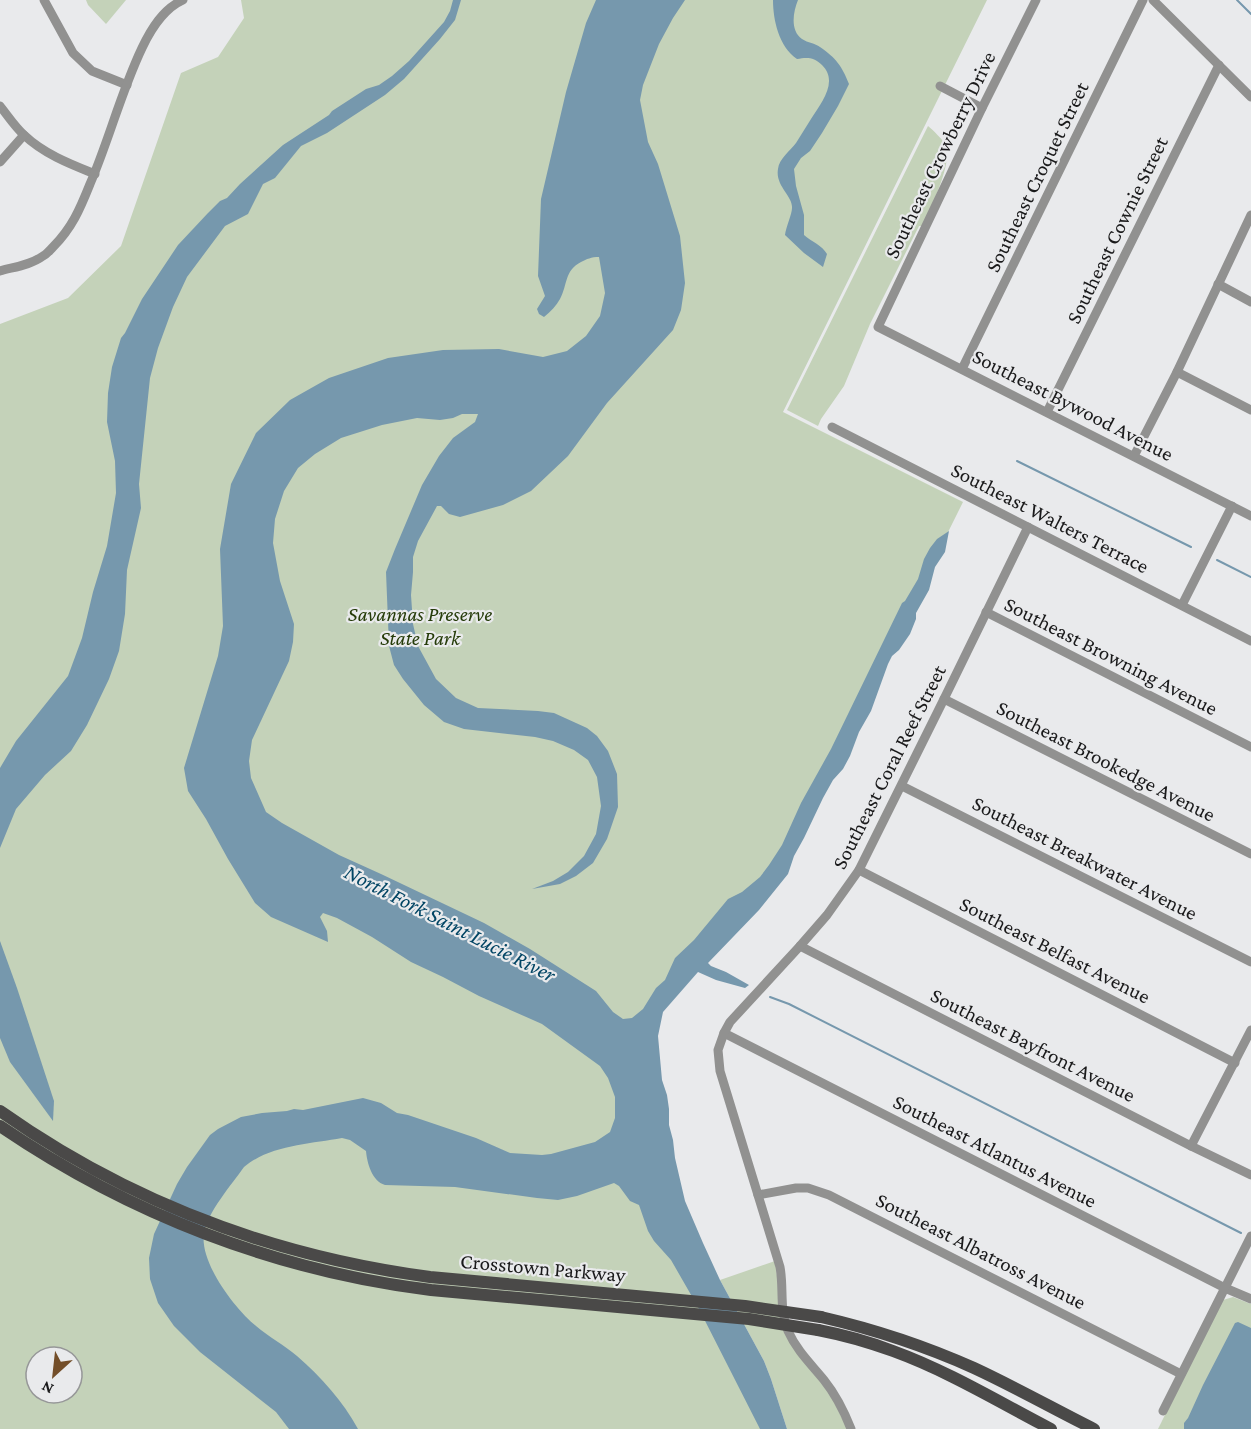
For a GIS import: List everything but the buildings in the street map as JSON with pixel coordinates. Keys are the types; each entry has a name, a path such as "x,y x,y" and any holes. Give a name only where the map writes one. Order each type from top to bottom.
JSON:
{"main road":[{"name":"Crosstown Parkway","path":"0,1111 74,1158 139,1193 220,1227 303,1253 377,1269 430,1277 778,1310 819,1323 912,1359 1051,1429"},
{"name":"Crosstown Parkway","path":"0,1126 65,1167 143,1209 214,1238 270,1257 382,1283 431,1290 782,1323 819,1323 884,1334 986,1374 1094,1429"}],"street":[{"path":"44,0 73,53 92,71 127,85"},
{"path":"0,271 43,257 64,235 78,214 95,174 144,45 161,16 173,4 183,0"},
{"name":"Southeast Crowberry Drive","path":"878,327 1036,0"},
{"name":"Southeast Croquet Street","path":"962,369 1143,0"},
{"path":"1153,0 1251,97"},
{"name":"Southeast Cownie Street","path":"1047,411 1219,65"},
{"path":"940,86 982,108"},
{"path":"0,106 24,135 41,149 95,174"},
{"path":"0,162 24,135"},
{"path":"1134,456 1177,372 1251,215"},
{"path":"1218,284 1251,302"},
{"name":"Southeast Bywood Avenue","path":"878,327 1251,516"},
{"path":"1177,372 1251,410"},
{"name":"Southeast Walters Terrace","path":"832,427 1251,641"},
{"path":"1182,605 1232,506"},
{"name":"Southeast Coral Reef Street","path":"851,1429 838,1400 801,1354 788,1330 783,1311 780,1267 720,1071 718,1050 730,1022 827,915 859,870 1028,527"},
{"name":"Southeast Browning Avenue","path":"986,612 1251,747"},
{"name":"Southeast Brookedge Avenue","path":"944,699 1251,854"},
{"name":"Southeast Breakwater Avenue","path":"902,786 1251,962"},
{"name":"Southeast Belfast Avenue","path":"859,870 1235,1063"},
{"name":"Southeast Bayfront Avenue","path":"800,946 1251,1175"},
{"path":"1191,1146 1251,1030"},
{"name":"Southeast Atlantus Avenue","path":"724,1033 1225,1288 1251,1299"},
{"name":"Southeast Albatross Avenue","path":"758,1195 796,1188 808,1188 829,1194 1181,1374"},
{"path":"1163,1411 1251,1236"}],"green space":[{"path":"86,0 126,0 106,24"},
{"name":"Savannas Preserve State Park","path":"241,0 987,0 783,412 963,502 796,838 628,1038 630,1074 769,1429 0,1429 0,324 68,298 121,246 181,73 218,57 244,18"},
{"path":"928,126 945,144 947,152 940,185 922,226 919,226 870,324 844,386 818,426 787,410"},
{"path":"775,1261 783,1319 830,1392 847,1429 787,1429 764,1361 720,1280"},
{"path":"1233,1297 1251,1304 1251,1429 1158,1429 1218,1308 1223,1300"}],"water":[{"path":"453,0 461,0 455,20 404,79 385,95 327,133 301,146 275,178 263,184 248,214 225,226 187,277 173,307 150,378 139,484 141,508 127,570 125,614 119,651 109,679 87,725 71,751 45,775 16,809 0,848 0,768 16,741 68,676 82,638 107,546 116,493 115,461 107,422 108,393 112,367 121,338 142,299 178,245 208,213 283,145 366,89 379,85 392,76 409,61 444,22"},
{"name":"North Fork Saint Lucie River","path":"596,0 685,0 659,44 643,85 640,100 648,142 658,164 680,236 685,283 681,310 673,330 607,403 568,456 531,491 503,505 460,517 449,514 441,506 437,506 418,541 413,557 411,595 413,624 418,646 436,679 456,698 478,708 554,713 587,728 597,736 608,751 617,774 618,807 607,839 593,863 576,876 560,884 532,889 568,872 584,856 596,834 601,806 597,777 588,760 574,750 553,741 464,729 444,722 424,705 394,665 389,646 386,572 422,485 453,438 475,422 478,414 462,414 440,420 417,418 382,425 341,438 298,468 284,491 275,519 273,543 280,581 294,624 293,642 289,661 252,740 249,761 251,778 266,812 282,823 339,855 484,923 596,991 613,1012 623,1019 632,1018 643,1009 656,988 665,980 675,958 694,940 728,899 742,892 760,877 769,865 782,845 801,803 831,749 902,603 918,579 924,559 937,539 949,531 945,552 935,567 929,590 916,613 910,634 892,656 871,711 859,732 850,756 823,798 794,856 788,874 759,910 708,963 749,985 745,988 698,972 663,1012 658,1036 662,1080 669,1109 669,1125 685,1201 720,1280 764,1361 787,1429 760,1429 698,1307 671,1260 648,1231 639,1205 630,1201 619,1186 614,1183 558,1200 455,1187 385,1185 374,1176 366,1151 350,1140 342,1138 291,1146 254,1160 244,1167 221,1199 204,1233 207,1257 229,1297 256,1326 315,1372 338,1399 358,1429 289,1429 276,1412 200,1352 174,1326 158,1303 150,1279 149,1258 154,1234 177,1184 210,1135 241,1117 294,1109 303,1110 363,1098 381,1103 397,1113 476,1138 510,1153 542,1155 595,1142 610,1132 615,1118 615,1097 608,1078 600,1066 542,1024 411,962 337,918 323,913 320,917 327,931 328,942 271,917 255,903 188,791 184,768 218,656 223,626 220,549 231,484 256,433 290,400 329,378 388,358 443,350 499,349 543,357 567,351 586,336 600,316 605,293 599,257 585,260 572,269 560,299 544,317 537,309 545,296 538,276 541,199 566,92 586,23"},
{"path":"773,0 798,0 794,26 798,36 830,55 841,67 849,84 822,133 794,169 804,215 804,235 827,254 823,267 785,235 792,204 779,181 778,169 780,162 796,143 827,92 829,78 819,62 810,58 797,59 786,48 778,32"},
{"path":"0,941 54,1101 53,1121 10,1062 0,1038"},
{"path":"1238,1322 1251,1328 1251,1429 1184,1429 1184,1423 1203,1385 1235,1323"}],"waterway":[{"path":"1237,0 1251,14"},
{"path":"1017,461 1191,547"},
{"path":"1217,560 1251,577"},
{"path":"770,997 789,1004 1241,1233"}]}
